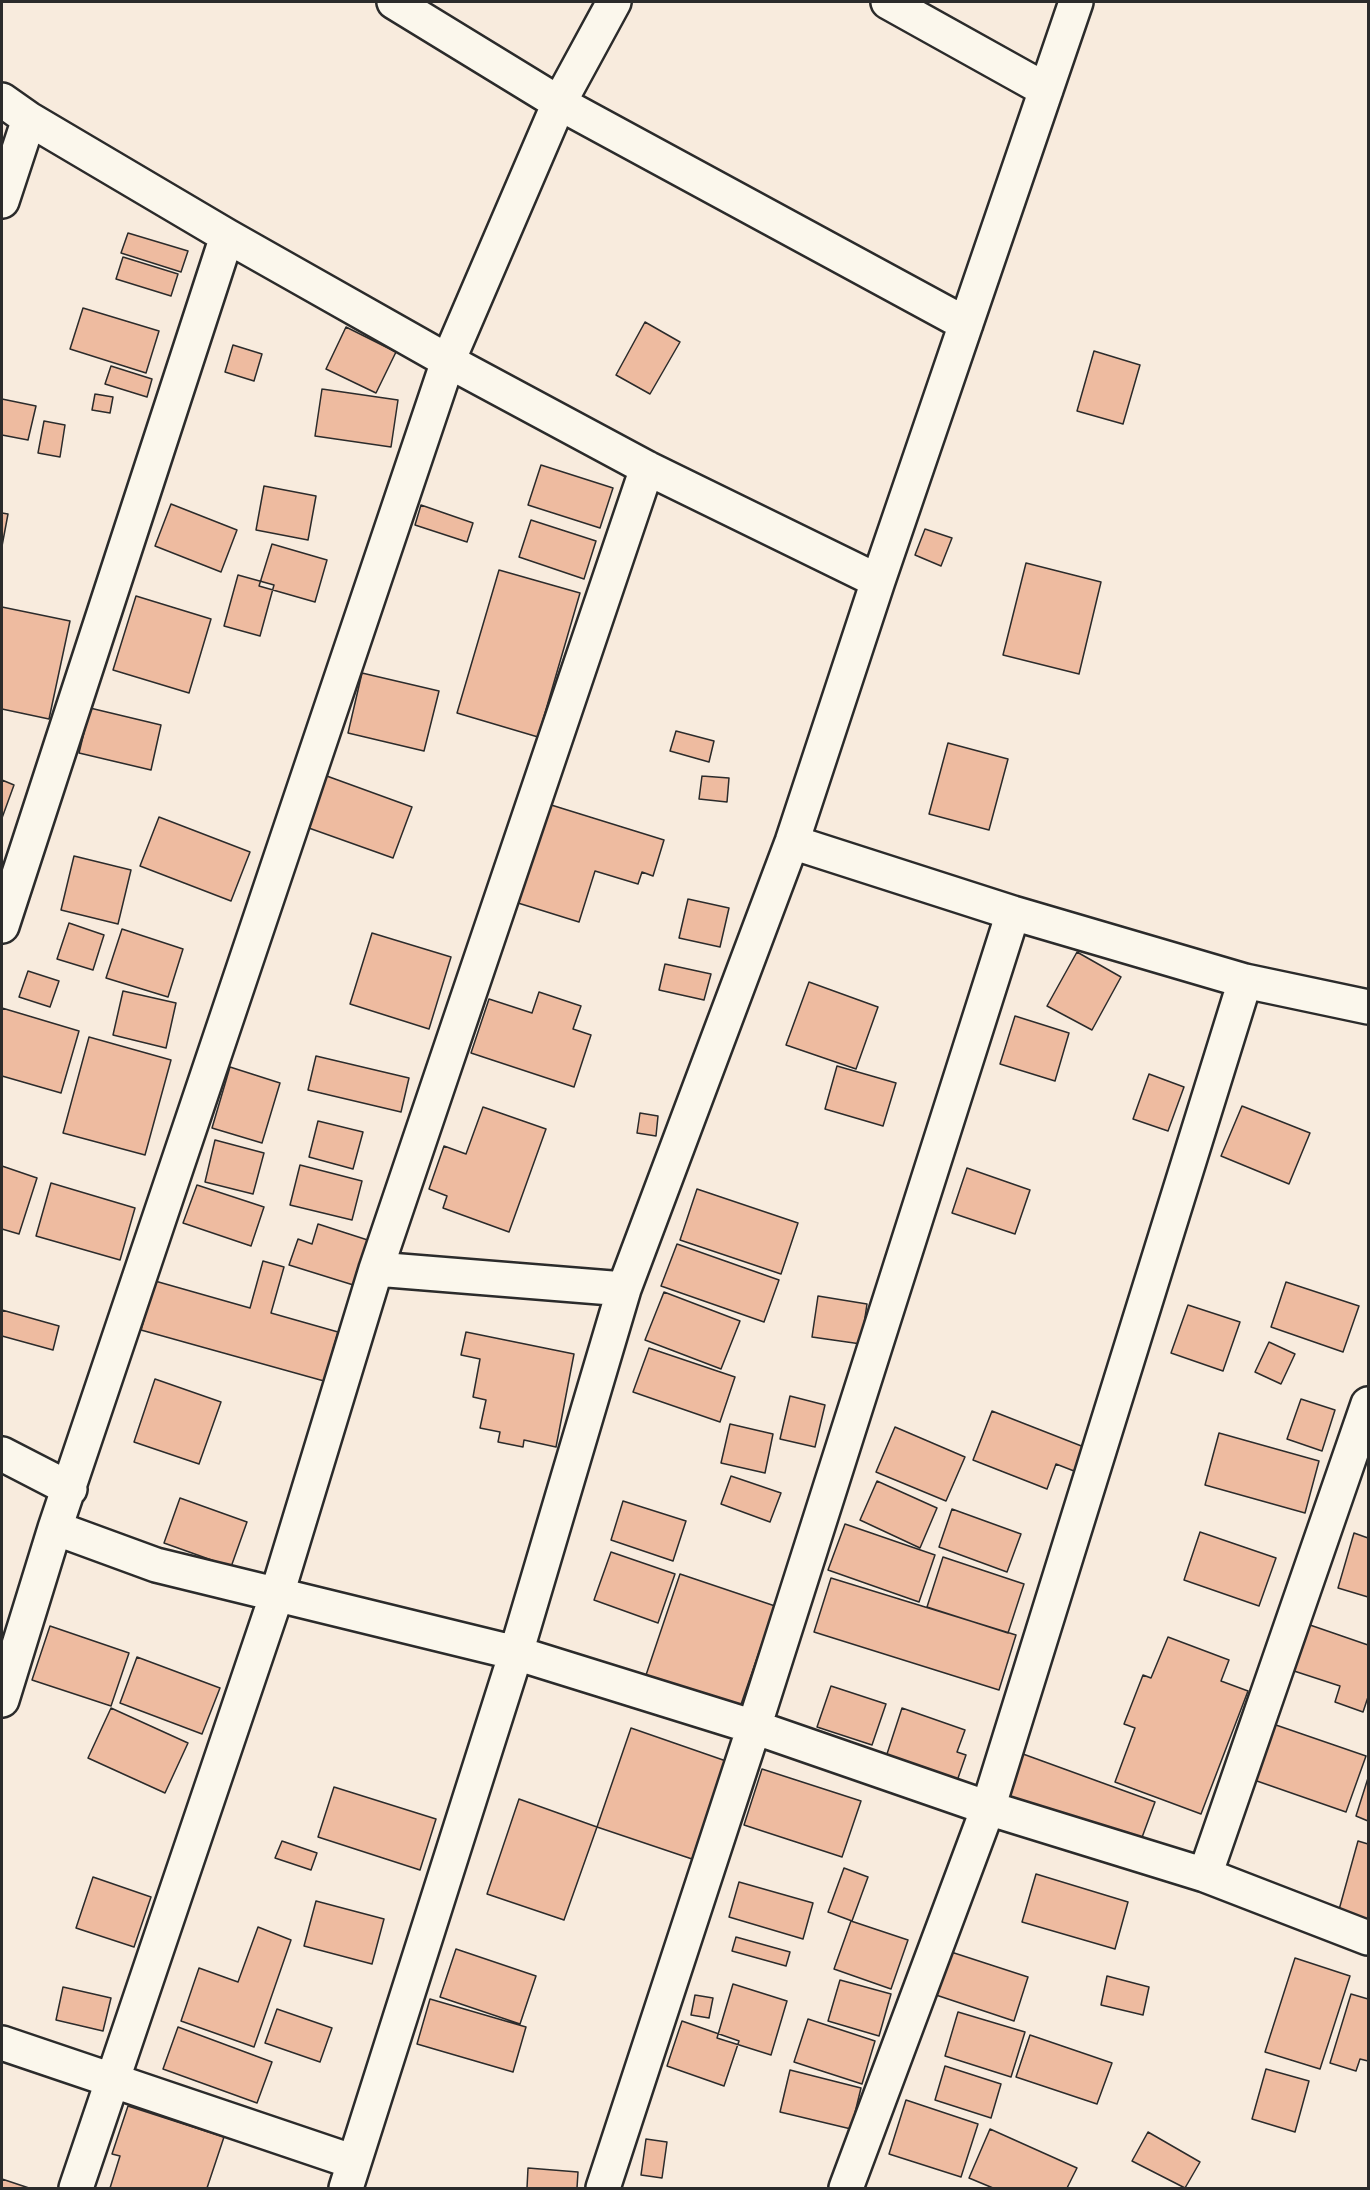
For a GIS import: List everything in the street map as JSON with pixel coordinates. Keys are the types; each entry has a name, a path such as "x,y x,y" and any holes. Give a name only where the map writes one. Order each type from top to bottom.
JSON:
{"street":[{"path":"394,2 559,103 966,324"},
{"path":"2,1700 55,1528 448,361 559,103 614,2"},
{"path":"888,2 1046,90"},
{"path":"2,2043 111,2082 350,2175 516,1653 624,1289 792,842 878,582 1076,2"},
{"path":"2,100 29,119 226,236 448,361 647,468 878,582"},
{"path":"2,201 29,119"},
{"path":"2,926 226,236"},
{"path":"76,2188 277,1594 376,1269 647,468"},
{"path":"792,842 1013,913 1245,981 1368,1007"},
{"path":"603,2188 754,1727 1013,913"},
{"path":"846,2188 988,1808 1245,981"},
{"path":"376,1269 624,1289"},
{"path":"1205,1875 1368,1404"},
{"path":"2,1455 70,1489"},
{"path":"55,1528 156,1565 516,1653 754,1727 988,1808 1205,1875 1368,1938"}],"building":[{"path":"128,233 188,251 181,272 121,253"},
{"path":"123,257 178,274 171,296 116,279"},
{"path":"83,308 159,331 146,373 70,349"},
{"path":"645,322 680,342 650,394 616,375"},
{"path":"346,327 396,352 376,393 326,369"},
{"path":"233,345 262,354 254,381 225,372"},
{"path":"1094,351 1140,365 1123,424 1077,411"},
{"path":"111,366 152,379 147,397 105,384"},
{"path":"322,389 398,400 391,447 315,436"},
{"path":"95,394 113,397 110,413 92,410"},
{"path":"2,399 36,406 28,440 2,435"},
{"path":"44,421 65,425 60,457 38,453"},
{"path":"541,465 613,488 600,528 528,505"},
{"path":"264,486 316,496 308,540 256,530"},
{"path":"171,504 237,530 221,572 155,546"},
{"path":"421,505 473,523 467,542 415,525"},
{"path":"2,513 8,514 2,546"},
{"path":"531,520 596,541 584,579 519,557"},
{"path":"925,529 952,538 941,566 915,555"},
{"path":"272,544 327,560 315,602 259,586"},
{"path":"1026,563 1101,582 1079,674 1003,655"},
{"path":"499,570 580,593 538,737 457,713"},
{"path":"238,575 274,585 260,636 224,626"},
{"path":"136,596 211,619 189,693 113,670"},
{"path":"2,607 70,621 49,719 2,709"},
{"path":"362,673 439,691 424,751 348,733"},
{"path":"90,708 161,725 151,770 79,753"},
{"path":"676,731 714,741 709,762 670,751"},
{"path":"948,743 1008,759 989,830 929,814"},
{"path":"324,775 412,807 393,858 306,827"},
{"path":"702,776 729,778 727,802 699,799"},
{"path":"2,780 14,785 2,818"},
{"path":"548,804 664,840 653,876 642,872 638,884 595,871 579,922 518,903"},
{"path":"159,817 250,852 231,901 140,866"},
{"path":"74,856 131,870 118,924 61,910"},
{"path":"688,899 729,908 720,947 679,938"},
{"path":"69,923 104,935 93,970 57,959"},
{"path":"122,929 183,949 168,997 106,978"},
{"path":"372,933 451,957 429,1029 350,1004"},
{"path":"1077,952 1121,977 1092,1030 1047,1006"},
{"path":"665,964 711,974 704,1000 659,990"},
{"path":"28,971 59,981 50,1007 19,997"},
{"path":"809,982 878,1007 856,1069 786,1045"},
{"path":"123,991 176,1003 166,1048 113,1035"},
{"path":"539,992 581,1006 573,1029 591,1035 574,1087 471,1053 489,999 532,1013"},
{"path":"2,1008 79,1031 61,1093 2,1076"},
{"path":"1015,1016 1069,1033 1055,1081 1000,1064"},
{"path":"89,1037 171,1060 145,1155 63,1133"},
{"path":"316,1056 409,1078 401,1112 308,1090"},
{"path":"837,1066 896,1083 883,1126 825,1109"},
{"path":"230,1067 280,1083 262,1143 212,1128"},
{"path":"1149,1074 1184,1087 1168,1131 1133,1119"},
{"path":"1242,1106 1310,1133 1289,1184 1221,1156"},
{"path":"483,1107 546,1129 509,1232 443,1208 447,1196 429,1189 444,1146 466,1154"},
{"path":"640,1113 658,1116 656,1136 637,1133"},
{"path":"318,1121 363,1132 353,1169 309,1157"},
{"path":"215,1140 264,1153 253,1194 205,1182"},
{"path":"300,1165 362,1181 352,1220 290,1205"},
{"path":"2,1166 37,1178 19,1234 2,1229"},
{"path":"967,1168 1030,1190 1015,1234 952,1213"},
{"path":"51,1183 135,1208 120,1260 36,1236"},
{"path":"197,1185 264,1207 251,1246 183,1223"},
{"path":"697,1189 798,1223 781,1274 680,1240"},
{"path":"318,1224 377,1243 363,1288 289,1265 298,1239 312,1244"},
{"path":"677,1244 779,1280 764,1322 661,1286"},
{"path":"263,1261 284,1267 271,1313 338,1332 324,1381 141,1330 155,1281 250,1308"},
{"path":"1286,1282 1359,1306 1343,1352 1271,1327"},
{"path":"664,1292 740,1321 721,1369 645,1340"},
{"path":"818,1296 867,1304 861,1344 812,1337"},
{"path":"1188,1305 1240,1322 1223,1371 1171,1353"},
{"path":"2,1310 59,1326 53,1350 2,1336"},
{"path":"466,1332 574,1354 556,1447 524,1440 523,1447 498,1442 500,1432 480,1428 486,1400 473,1397 480,1359 461,1355"},
{"path":"1269,1342 1295,1354 1281,1384 1255,1372"},
{"path":"649,1348 735,1377 720,1422 633,1392"},
{"path":"155,1379 221,1402 199,1464 134,1442"},
{"path":"790,1396 825,1405 815,1447 780,1439"},
{"path":"1301,1399 1335,1410 1322,1451 1287,1439"},
{"path":"992,1411 1084,1447 1074,1471 1056,1464 1047,1489 973,1460"},
{"path":"730,1424 773,1434 765,1473 721,1463"},
{"path":"895,1427 965,1457 946,1501 876,1472"},
{"path":"1219,1433 1319,1461 1305,1513 1205,1485"},
{"path":"731,1476 781,1493 770,1522 721,1504"},
{"path":"877,1481 937,1508 920,1548 860,1520"},
{"path":"180,1498 247,1522 231,1567 164,1543"},
{"path":"623,1501 686,1521 673,1561 611,1540"},
{"path":"952,1509 1021,1534 1007,1572 939,1547"},
{"path":"845,1524 935,1555 919,1602 828,1570"},
{"path":"1200,1532 1276,1558 1259,1606 1184,1580"},
{"path":"1354,1533 1368,1538 1368,1597 1338,1588"},
{"path":"611,1552 675,1574 658,1623 594,1600"},
{"path":"943,1557 1024,1584 1008,1633 927,1607"},
{"path":"680,1574 775,1606 738,1713 644,1681"},
{"path":"831,1578 1016,1635 999,1690 814,1632"},
{"path":"1310,1625 1368,1645 1368,1697 1363,1712 1335,1702 1340,1686 1294,1671"},
{"path":"50,1626 129,1653 111,1706 32,1680"},
{"path":"1168,1637 1229,1660 1221,1681 1248,1691 1201,1814 1115,1782 1135,1728 1124,1724 1143,1675 1151,1678"},
{"path":"137,1657 220,1688 202,1734 120,1703"},
{"path":"831,1686 886,1704 872,1745 817,1727"},
{"path":"111,1708 188,1743 165,1793 88,1758"},
{"path":"902,1708 965,1730 957,1752 966,1755 957,1781 886,1757"},
{"path":"1273,1724 1366,1756 1346,1812 1254,1780"},
{"path":"631,1728 726,1761 692,1859 597,1827"},
{"path":"1023,1754 1155,1802 1137,1851 1005,1802"},
{"path":"762,1769 861,1801 842,1857 744,1825"},
{"path":"1368,1778 1368,1821 1356,1816"},
{"path":"334,1787 436,1819 420,1870 318,1837"},
{"path":"519,1799 597,1827 564,1920 487,1894"},
{"path":"282,1841 317,1853 311,1870 275,1858"},
{"path":"1358,1841 1368,1844 1368,1926 1337,1917"},
{"path":"844,1868 868,1877 852,1921 828,1912"},
{"path":"1036,1874 1128,1902 1115,1949 1022,1922"},
{"path":"93,1877 151,1897 134,1947 76,1928"},
{"path":"739,1882 813,1903 803,1939 729,1917"},
{"path":"316,1901 384,1919 372,1964 304,1946"},
{"path":"851,1921 908,1940 891,1989 834,1969"},
{"path":"258,1927 291,1940 254,2047 181,2021 199,1968 238,1982"},
{"path":"736,1937 790,1952 786,1966 732,1951"},
{"path":"456,1949 536,1976 520,2024 440,1997"},
{"path":"948,1951 1028,1977 1014,2021 933,1994"},
{"path":"1295,1958 1350,1976 1320,2069 1265,2052"},
{"path":"1107,1976 1149,1987 1143,2015 1101,2005"},
{"path":"840,1980 891,1994 879,2036 828,2021"},
{"path":"733,1984 787,2001 771,2055 717,2038"},
{"path":"63,1987 111,1998 103,2031 56,2020"},
{"path":"1351,1994 1368,1999 1368,2061 1360,2059 1356,2071 1330,2063"},
{"path":"695,1995 713,1998 709,2018 691,2015"},
{"path":"430,1999 526,2027 513,2072 417,2044"},
{"path":"277,2009 332,2028 320,2062 265,2043"},
{"path":"958,2012 1025,2032 1011,2077 945,2056"},
{"path":"808,2019 875,2041 862,2084 794,2062"},
{"path":"682,2021 739,2041 724,2086 667,2066"},
{"path":"178,2027 272,2062 257,2103 163,2069"},
{"path":"1030,2035 1112,2063 1097,2104 1016,2077"},
{"path":"945,2066 1001,2084 991,2118 935,2100"},
{"path":"1266,2069 1309,2081 1295,2132 1252,2119"},
{"path":"790,2070 861,2088 851,2129 780,2112"},
{"path":"906,2100 978,2124 961,2177 889,2154"},
{"path":"128,2106 224,2137 207,2188 110,2188 120,2156 112,2154"},
{"path":"990,2129 1077,2168 1067,2188 993,2188 969,2178"},
{"path":"1148,2132 1200,2162 1185,2188 1132,2161"},
{"path":"646,2139 667,2142 662,2178 641,2175"},
{"path":"528,2168 578,2172 577,2188 527,2188"},
{"path":"2,2179 29,2188 2,2188"}]}
